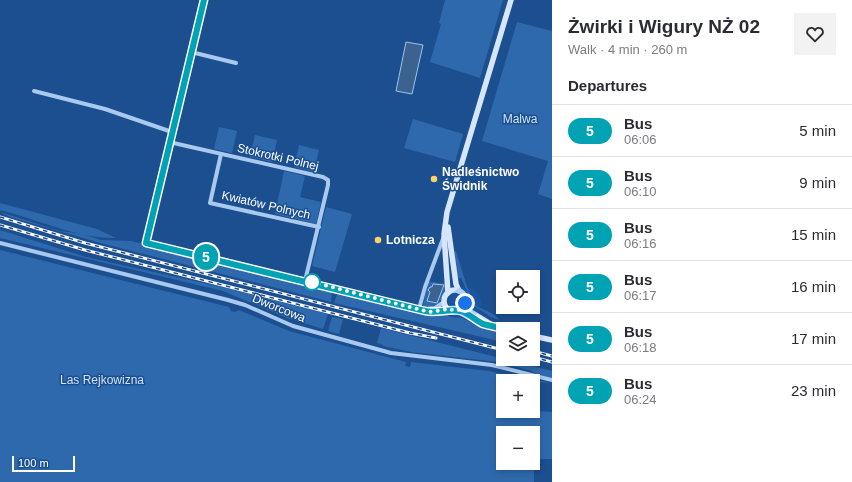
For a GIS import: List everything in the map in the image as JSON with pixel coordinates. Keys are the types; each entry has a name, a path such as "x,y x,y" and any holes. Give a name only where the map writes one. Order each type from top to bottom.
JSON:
{"main road":[{"path":"496,327 483,324 459,311 453,312 448,309 444,302 448,293 444,236 445,219 511,0"},
{"path":"452,197 448,220 448,235 456,284 464,297 464,305 459,311"},
{"path":"448,293 459,291"},
{"path":"464,305 474,314 496,325"},
{"path":"540,337 552,340"}],"street":[{"path":"204,0 146,243 431,312 448,309"},
{"path":"191,52 236,63"},
{"path":"34,91 105,109 172,132"},
{"name":"Stokrotki Polnej","path":"169,142 326,178 328,185 305,281"},
{"name":"Kwiatów Polnych","path":"221,154 210,202 319,227"},
{"path":"419,309 426,283 444,236"},
{"name":"Dworcowa","path":"0,244 246,305 293,326 385,351 410,356 492,365 552,380"},
{"path":"419,309 433,308 444,302"}],"green space":[{"path":"445,0 503,0 480,78 430,62 441,24 439,23"},
{"name":"Malwa","path":"517,22 552,31 552,199 538,194 548,161 482,141"},
{"path":"413,119 463,134 455,162 404,148"},
{"path":"219,127 237,131 232,153 214,149"},
{"path":"255,135 277,140 272,162 250,157"},
{"path":"299,145 319,150 314,172 294,167"},
{"path":"284,171 305,176 300,197 321,202 316,224 275,214"},
{"path":"0,203 97,229 116,238 87,235 58,228 0,210"},
{"path":"326,207 352,214 335,272 312,266"},
{"path":"0,212 60,231 82,234 101,240 131,241 332,290 331,302 97,242 10,217"},
{"path":"0,230 86,257 226,288 328,314 323,329 287,318 223,291 0,238"},
{"name":"Las Rejkowizna","path":"0,250 229,307 231,311 235,312 239,310 289,331 406,362 405,366 410,367 411,362 489,371 502,374 496,374 496,418 540,418 540,411 552,412 552,459 540,459 540,426 496,426 496,470 534,470 534,482 0,482"},
{"path":"456,251 475,305 492,313 499,320 491,317 474,306 461,278 458,278 452,252"},
{"path":"428,281 446,284 446,289 443,297 438,303 426,308 423,306"},
{"path":"338,291 424,314 445,313 451,317 462,318 482,327 496,330 496,340 334,303"},
{"path":"332,317 343,319 339,334 328,331"},
{"path":"381,328 496,357 496,362 411,352 383,346 377,343"},
{"path":"513,366 532,366 552,371 552,378 536,374 532,371"}],"shaded area":[{"path":"406,42 423,45 412,94 396,91"},
{"path":"433,284 444,285 437,303 427,301 430,292 428,290"}],"railway":[{"path":"0,217 85,243 496,348"},
{"path":"0,225 85,250 410,333 436,338"},
{"path":"540,353 552,356"},
{"path":"540,359 552,362"}],"bus line":[{"name":"5","path":"204,0 146,243 336,288 429,312 448,309 453,312 459,311 483,324 496,327"}],"place":[{"name":"Nadleśnictwo Świdnik","path":"434,179"},
{"name":"Lotnicza","path":"378,240"}],"route":[{"path":"312,282 429,312 448,309 455,312 460,310 465,303"}]}
